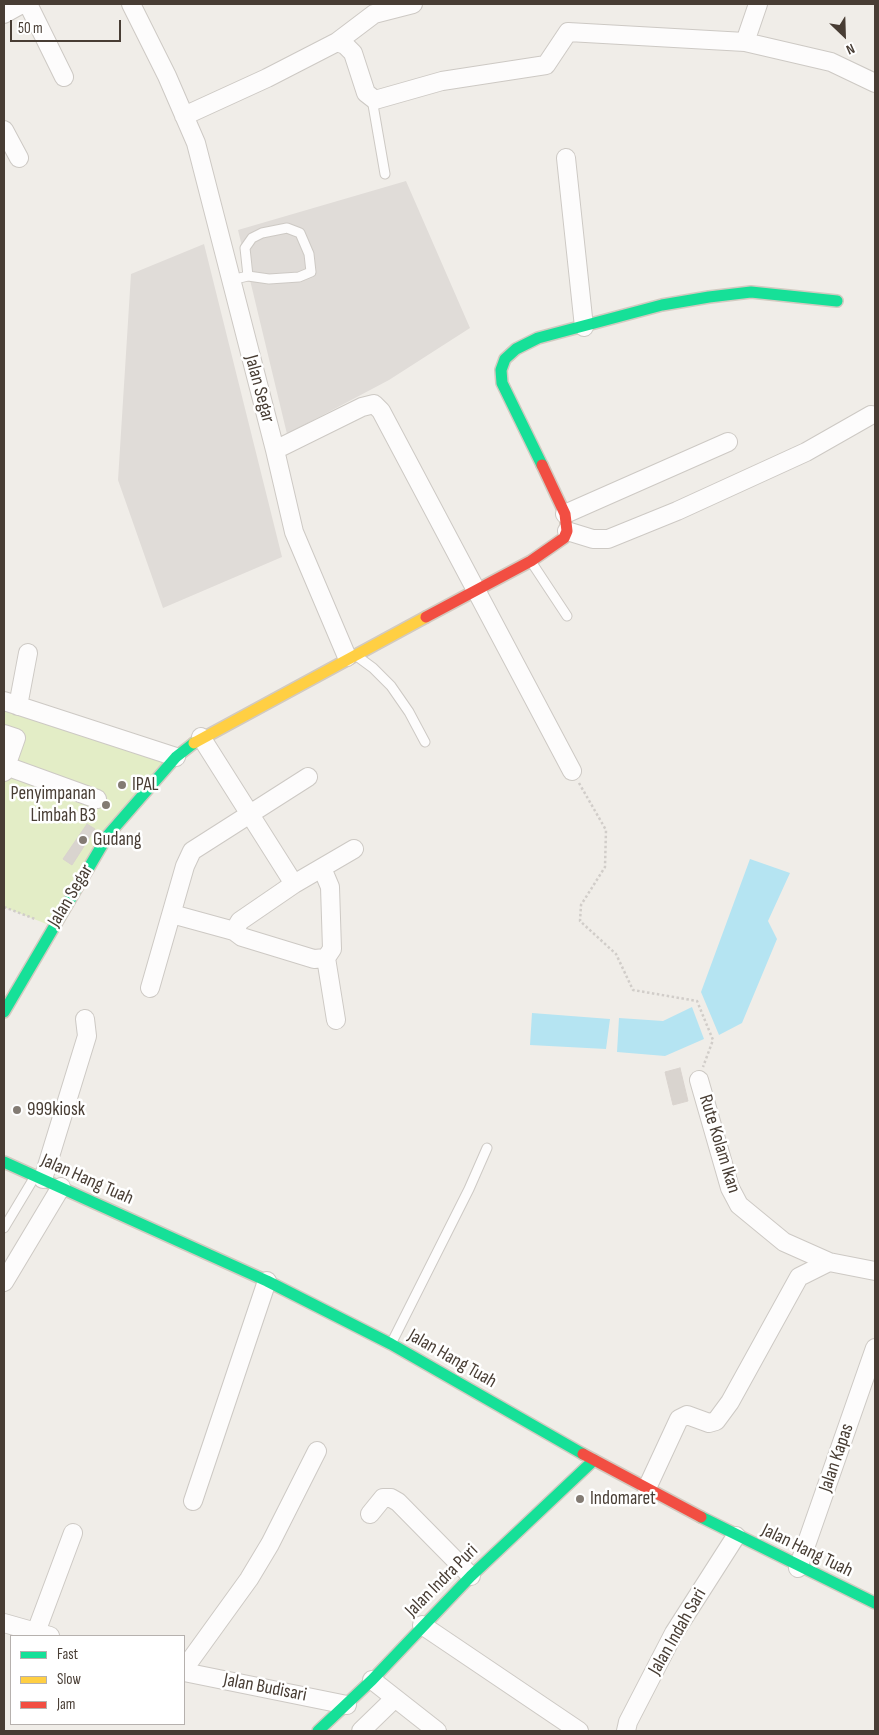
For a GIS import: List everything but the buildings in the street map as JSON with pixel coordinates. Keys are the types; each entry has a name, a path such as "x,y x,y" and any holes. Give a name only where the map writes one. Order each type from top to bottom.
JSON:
{"street":[{"path":"4,14 22,4"},
{"path":"28,4 64,77"},
{"name":"Jalan Segar","path":"4,1012 108,835 176,757 201,737 350,655 294,532 239,278 196,143 131,4"},
{"path":"184,116 267,78 337,42 374,14 413,4"},
{"path":"746,42 758,4"},
{"path":"337,42 345,45 353,53 366,93 372,99 380,100 442,81 546,65 568,32 746,42 831,62 875,83"},
{"path":"4,130 18,158"},
{"path":"566,158 584,327"},
{"path":"837,301 751,292 662,305 538,338 505,359 501,370 502,383 566,523 593,539 608,539 677,511 806,452 871,415"},
{"path":"275,450 362,407 374,404 381,410 572,772"},
{"path":"350,655 531,561 560,543 566,523 728,442"},
{"path":"28,652 11,703 176,757"},
{"path":"4,734 16,738 5,769 97,799"},
{"path":"201,737 294,884"},
{"path":"150,988 185,866 192,851 308,777"},
{"path":"234,931 240,921 294,884 354,849"},
{"path":"322,868 330,887 332,949 326,958 336,1020"},
{"path":"172,914 234,931 242,937 314,959 326,958"},
{"path":"39,1177 87,1036 85,1019"},
{"name":"Rute Kolam Ikan","path":"699,1080 730,1188 739,1205 784,1242 829,1262 875,1271"},
{"name":"Jalan Hang Tuah","path":"4,1162 266,1281 391,1344 594,1460 736,1536 798,1568 875,1603"},
{"path":"4,1282 61,1187"},
{"path":"647,1488 679,1419 687,1415 709,1423 716,1421 730,1402 799,1277 829,1262"},
{"path":"193,1501 266,1281"},
{"name":"Jalan Kapas","path":"798,1568 875,1348"},
{"path":"185,1669 249,1579 270,1544 316,1451"},
{"name":"Jalan Indra Puri","path":"318,1731 372,1680 422,1625 471,1576 594,1460"},
{"path":"370,1514 383,1498 391,1498 398,1502 471,1576"},
{"path":"4,1623 43,1634 73,1533"},
{"name":"Jalan Indah Sari","path":"626,1731 628,1722 674,1633 736,1536"},
{"path":"422,1625 579,1731"},
{"name":"Jalan Budisari","path":"185,1670 347,1705"},
{"path":"372,1680 437,1731"},
{"path":"361,1731 395,1698"}],"lane":[{"path":"372,99 385,174"},
{"path":"286,228 300,233 309,254 311,272 299,277 269,280 239,278 245,248 252,238 262,233 286,228"},
{"path":"531,561 567,616"},
{"path":"350,655 373,668 391,686 410,712 425,742"},
{"path":"391,1344 469,1189 487,1148"},
{"path":"4,1228 39,1177"}],"path":[{"name":"Rute Kolam Ikan","path":"572,772 606,830 606,867 580,905 580,921 616,954 633,990 697,1001 713,1040 699,1080"},
{"path":"4,907 40,921"}],"green space":[{"path":"4,705 169,758 49,925 4,907"}],"shaded area":[{"path":"406,181 470,328 389,380 287,434 238,230"},
{"path":"204,244 282,557 163,608 118,480 131,274"}],"water":[{"path":"750,859 790,873 768,921 777,939 742,1023 719,1035 701,992"},
{"path":"692,1007 704,1039 665,1056 617,1052 619,1018 663,1021"},
{"path":"532,1013 610,1019 606,1049 530,1045"}],"traffic: fast":[{"path":"542,465 502,383 501,370 505,359 516,349 538,338 662,305 709,297 751,292 837,301"},
{"path":"4,1012 108,835 176,757 194,743"},
{"path":"4,1162 267,1281 391,1344 583,1454"},
{"path":"318,1731 372,1680 471,1576 594,1460"},
{"path":"701,1517 875,1603"}],"traffic: slow":[{"path":"194,743 426,617"}],"traffic: jam":[{"path":"426,617 531,561 564,538 567,531 565,514 542,465"},
{"path":"583,1454 701,1517"}],"place":[{"name":"IPAL","path":"122,785"},
{"name":"Penyimpanan Limbah B3","path":"106,805"},
{"name":"Gudang","path":"83,840"},
{"name":"999kiosk","path":"17,1110"},
{"name":"Indomaret","path":"580,1499"}]}
